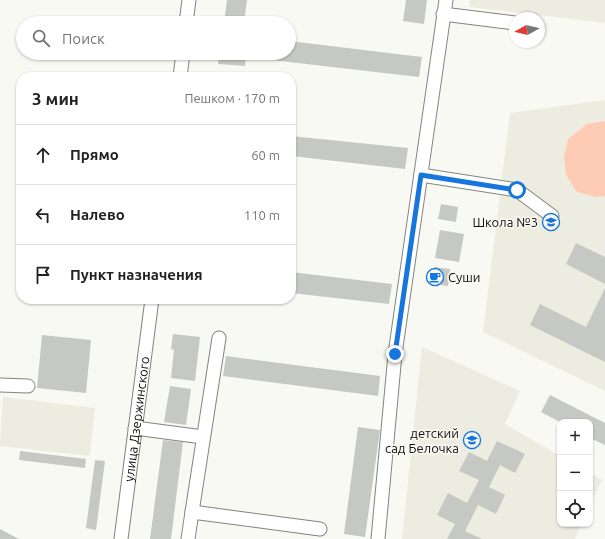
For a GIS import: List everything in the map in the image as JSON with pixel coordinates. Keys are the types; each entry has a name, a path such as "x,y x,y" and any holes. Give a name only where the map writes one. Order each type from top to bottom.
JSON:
{"street":[{"path":"187,16 189,0"},
{"path":"378,539 395,354 446,0"},
{"path":"443,14 509,22"},
{"path":"181,72 182,60"},
{"path":"421,175 517,190 552,216"},
{"name":"улица Дзержинского","path":"121,539 151,304"},
{"path":"188,539 218,338"},
{"path":"0,385 28,386"},
{"path":"135,428 203,437"},
{"path":"192,512 320,529"}],"shaded area":[{"path":"470,0 605,0 605,23 545,16 545,12 512,12 469,7"},
{"name":"Школа №3","path":"605,100 605,391 483,332 510,113"},
{"path":"605,121 605,196 596,197 577,192 566,175 564,156 568,139 587,124"},
{"name":"детский сад Белочка","path":"422,347 520,391 505,424 557,454 557,527 581,527 575,539 402,539"},
{"path":"3,397 95,408 90,456 0,446"},
{"path":"593,475 602,480 593,500"}],"building":[{"path":"227,0 247,0 245,16 225,16"},
{"path":"406,0 427,0 424,24 403,21"},
{"path":"296,42 422,57 419,77 272,60 296,60"},
{"path":"218,60 245,60 245,66 218,64"},
{"path":"296,137 408,148 405,169 296,157"},
{"path":"441,204 458,207 456,222 438,219"},
{"path":"440,230 464,234 459,262 435,258"},
{"path":"576,243 605,257 605,284 566,264"},
{"path":"435,267 450,269 448,286 433,284"},
{"path":"296,273 392,284 389,304 296,294"},
{"path":"605,288 605,362 530,325 540,304 586,327"},
{"path":"173,334 200,337 195,381 171,378 174,350 171,349"},
{"path":"42,335 91,340 86,393 37,388"},
{"path":"226,356 380,376 378,396 223,376"},
{"path":"170,386 191,389 186,425 164,422"},
{"path":"550,395 605,423 605,445 593,439 593,419 557,419 557,420 541,412"},
{"path":"358,427 380,430 365,537 344,534"},
{"path":"163,440 183,442 171,539 150,539"},
{"path":"497,441 525,454 515,473 500,465 489,487 505,495 496,514 478,505 465,531 482,539 447,539 455,524 437,515 448,493 467,503 479,480 459,471 469,452 487,461"},
{"path":"20,451 86,459 85,468 19,460"},
{"path":"95,460 105,461 96,530 86,528"},
{"path":"0,529 19,539 0,539"}],"place":[{"name":"Школа №3","path":"551,222"},
{"name":"Суши","path":"435,277"},
{"name":"детский сад Белочка","path":"472,440"}],"route":[{"path":"395,354 421,175 517,190"}]}
